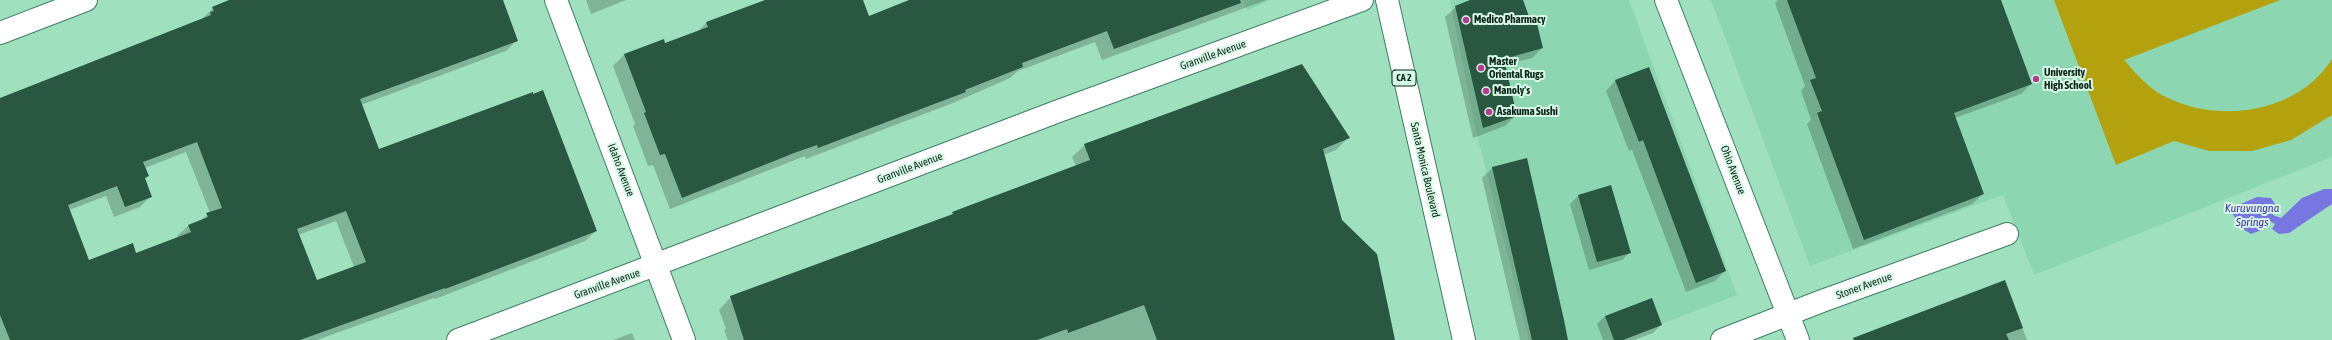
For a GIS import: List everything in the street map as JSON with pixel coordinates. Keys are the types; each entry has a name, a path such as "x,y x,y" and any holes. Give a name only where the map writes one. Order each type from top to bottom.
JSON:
{"street":[{"path":"0,33 86,0"},
{"name":"Idaho Avenue","path":"556,0 684,340"},
{"name":"Granville Avenue","path":"458,340 657,266 1056,112 1362,0"},
{"name":"Santa Monica Boulevard","path":"1386,0 1464,340"},
{"name":"Ohio Avenue","path":"1666,0 1798,340"},
{"name":"Stoner Avenue","path":"1722,340 1788,314 2006,234"}],"shaded area":[{"path":"1244,0 1270,0 1247,11"},
{"path":"1450,0 1629,0 1737,295 1620,340 1529,340 1476,131"},
{"name":"University High School","path":"1711,0 2332,0 2332,157 2034,275 2003,195 1810,266"},
{"path":"2054,0 2280,0 2124,60 2138,76 2161,95 2189,106 2211,110 2234,111 2258,108 2280,101 2300,91 2318,77 2332,59 2332,115 2291,140 2252,151 2209,151 2174,141 2116,165"}],"water":[{"name":"Kuruvungna Springs","path":"2324,189 2332,189 2332,204 2289,233 2279,234 2272,229 2275,224 2268,220 2259,231 2251,234 2243,229 2229,209 2257,197 2271,198 2275,204 2273,215 2281,218 2302,198"}],"building":[{"path":"229,0 503,0 518,41 360,99 379,149 533,92 533,94 543,90 597,231 445,289 300,340 10,340 0,315 0,98 211,15 210,12 214,11 212,7","holes":["197,142 222,208 206,213 208,217 188,225 191,232 136,253 133,243 89,260 68,205 117,186 125,207 152,197 145,178 149,176 143,162","346,211 366,262 317,280 297,229"]},
{"path":"765,0 863,0 869,16 909,0 1240,0 1241,3 1114,49 1107,31 1022,63 1023,67 965,90 966,92 818,148 817,145 794,153 682,198 665,154 660,155 644,113 646,112 624,54 664,39 665,43 708,27 706,22"},
{"path":"1470,0 1523,0 1531,22 1536,20 1543,48 1504,59 1517,116 1483,128 1455,6"},
{"path":"1787,0 2001,0 2032,84 1954,113 1984,194 1864,240 1817,113 1822,111 1810,80 1816,78"},
{"path":"1302,64 1350,138 1323,149 1342,220 1377,254 1395,340 1157,340 1144,305 1068,333 1067,329 1037,340 744,340 730,296 953,214 952,212 1090,160 1084,144"},
{"path":"1649,67 1726,271 1696,283 1643,140 1639,142 1615,80"},
{"path":"1527,158 1568,340 1532,340 1492,167"},
{"path":"1611,185 1631,253 1597,262 1578,195"},
{"path":"2005,280 2023,328 2006,334 2009,340 1854,340 1853,338"},
{"path":"1652,298 1662,325 1623,340 1614,340 1605,316"}],"place":[{"name":"Medico Pharmacy","path":"1466,20"},
{"name":"Master Oriental Rugs","path":"1481,68"},
{"name":"University High School","path":"2036,79"},
{"name":"Manoly's","path":"1486,91"},
{"name":"Asakuma Sushi","path":"1489,112"}]}
